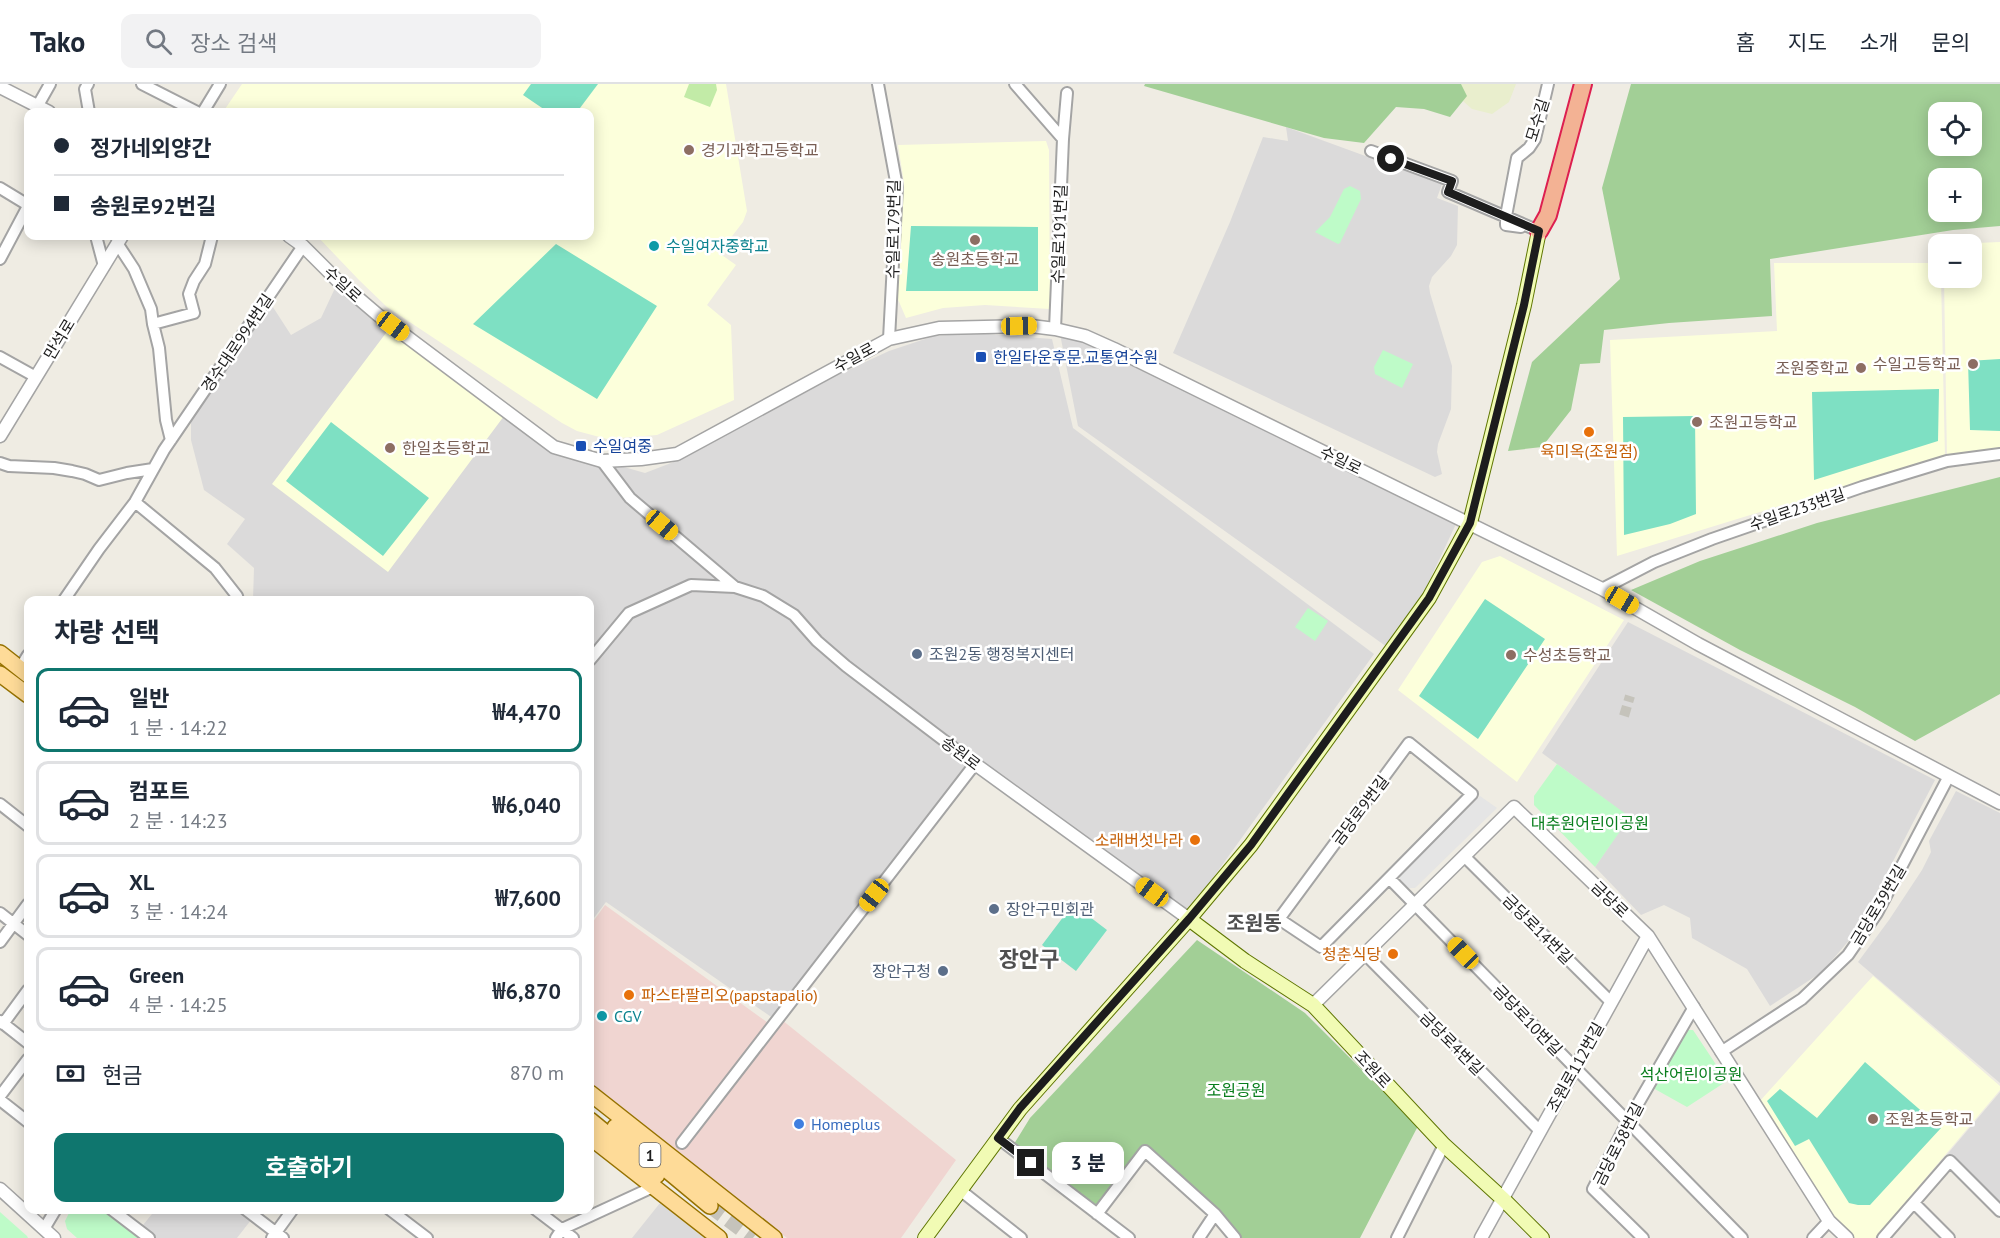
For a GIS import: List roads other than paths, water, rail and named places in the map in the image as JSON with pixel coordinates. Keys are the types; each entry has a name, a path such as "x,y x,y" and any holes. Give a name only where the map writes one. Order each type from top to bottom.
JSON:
{"highway":[{"path":"1539,231 1541,213 1572,84"},
{"path":"1539,231 1548,215 1583,84"}],"main road":[{"path":"925,1238 1020,1108 1189,919 1251,845 1429,598 1470,523 1524,305 1539,231"},
{"path":"0,654 24,671"},
{"path":"0,674 24,692"},
{"name":"조원로","path":"1189,919 1245,961 1313,1005 1444,1145 1503,1198 1542,1238"},
{"path":"594,1095 774,1238"},
{"name":"1","path":"594,1109 707,1210 594,1123"},
{"path":"594,1140 718,1238"}],"street":[{"path":"0,87 37,107 50,84"},
{"path":"88,84 85,89 88,108"},
{"path":"142,84 189,108"},
{"path":"205,108 220,84"},
{"name":"수일로179번길","path":"878,84 897,187 889,339"},
{"path":"1015,84 1063,139"},
{"name":"모수길","path":"1506,216 1517,158 1529,148 1535,139 1548,84"},
{"name":"수일로191번길","path":"1055,328 1067,93"},
{"path":"1371,151 1452,181 1448,192 1539,231"},
{"path":"3,193 24,204"},
{"path":"0,259 24,214"},
{"path":"97,240 104,266"},
{"name":"만석로","path":"0,436 119,240"},
{"name":"만석로","path":"120,240 146,296 153,324"},
{"path":"171,440 166,420 159,348 153,324 194,313 189,294 205,264 211,240"},
{"name":"수일로","path":"295,240 378,315 554,447 602,461 677,454 889,339 939,328 1031,326 1055,328 1084,336 1602,589 1698,644 1949,776"},
{"name":"경수대로994번길","path":"67,596 135,502 171,440 303,246"},
{"path":"0,357 36,377"},
{"name":"수일로233번길","path":"1602,589 1683,550 1862,487 1947,461 2000,454"},
{"path":"602,461 630,498 735,587"},
{"path":"0,463 9,466 72,471 99,480 153,469"},
{"path":"135,502 215,568 237,596"},
{"path":"594,655 629,613 691,585 735,587"},
{"name":"송원로","path":"735,587 763,596 794,615 846,666 975,764 1189,919"},
{"name":"금당로9번길","path":"1409,743 1473,794 1389,878 1321,947 1279,919 1409,743"},
{"path":"682,1143 975,764"},
{"path":"1949,776 2000,803"},
{"name":"금당로39번길","path":"1720,1052 1802,999 1848,955 1877,913 1949,776"},
{"path":"0,804 24,823"},
{"name":"금당로","path":"1313,1005 1514,807 1648,936 1829,1221 1847,1238"},
{"name":"금당로14번길","path":"1465,857 1611,1002"},
{"path":"1389,878 1416,904"},
{"name":"금당로10번길","path":"1416,904 1742,1238"},
{"path":"0,942 24,910"},
{"path":"0,913 24,932"},
{"name":"조원로112번길","path":"1481,1238 1648,936"},
{"name":"금당로4번길","path":"1365,954 1540,1131"},
{"path":"24,995 2,1023 24,1040"},
{"name":"금당로38번길","path":"1643,1238 1593,1189 1628,1121 1694,1007"},
{"path":"24,1065 0,1098 24,1119"},
{"path":"998,1138 1129,1238"},
{"path":"1397,1238 1444,1145"},
{"path":"1098,1214 1145,1151 1215,1214 1235,1238"},
{"path":"1883,1238 1950,1161 2000,1211"},
{"path":"559,1234 653,1187"},
{"path":"0,1189 24,1210"},
{"path":"960,1190 1021,1238"},
{"path":"1914,1203 1949,1238"},
{"path":"28,1214 54,1238"},
{"path":"44,1228 53,1214"},
{"path":"118,1214 149,1238"},
{"path":"250,1214 277,1236 291,1214"},
{"path":"396,1214 427,1238"},
{"path":"540,1214 559,1234 573,1238"},
{"path":"1199,1238 1215,1214"},
{"path":"1813,1238 1829,1221"},
{"path":"1931,1238 1940,1228"}],"tunnel":[{"path":"1624,716 1630,696"},
{"path":"710,1206 753,1238"}],"place":[{"name":"경기과학고등학교","path":"689,150"},
{"name":"송원초등학교","path":"975,240"},
{"name":"수일여자중학교","path":"654,246"},
{"name":"한일타운후문.교통연수원","path":"981,357"},
{"name":"수일고등학교","path":"1973,364"},
{"name":"조원중학교","path":"1861,368"},
{"name":"조원고등학교","path":"1697,422"},
{"name":"육미옥(조원점)","path":"1589,432"},
{"name":"수일여중","path":"581,446"},
{"name":"한일초등학교","path":"390,448"},
{"name":"조원2동 행정복지센터","path":"917,654"},
{"name":"수성초등학교","path":"1511,655"},
{"name":"소래버섯나라","path":"1195,840"},
{"name":"장안구민회관","path":"994,909"},
{"name":"청춘식당","path":"1393,954"},
{"name":"장안구청","path":"943,971"},
{"name":"파스타팔리오(papstapalio)","path":"629,995"},
{"name":"CGV","path":"602,1016"},
{"name":"조원초등학교","path":"1873,1119"},
{"name":"Homeplus","path":"799,1124"}],"district":[{"name":"조원동","path":"1254,923"},
{"name":"장안구","path":"1029,959"}],"park label":[{"name":"대추원어린이공원","path":"1590,823"},
{"name":"석산어린이공원","path":"1691,1074"},
{"name":"조원공원","path":"1236,1090"}]}
